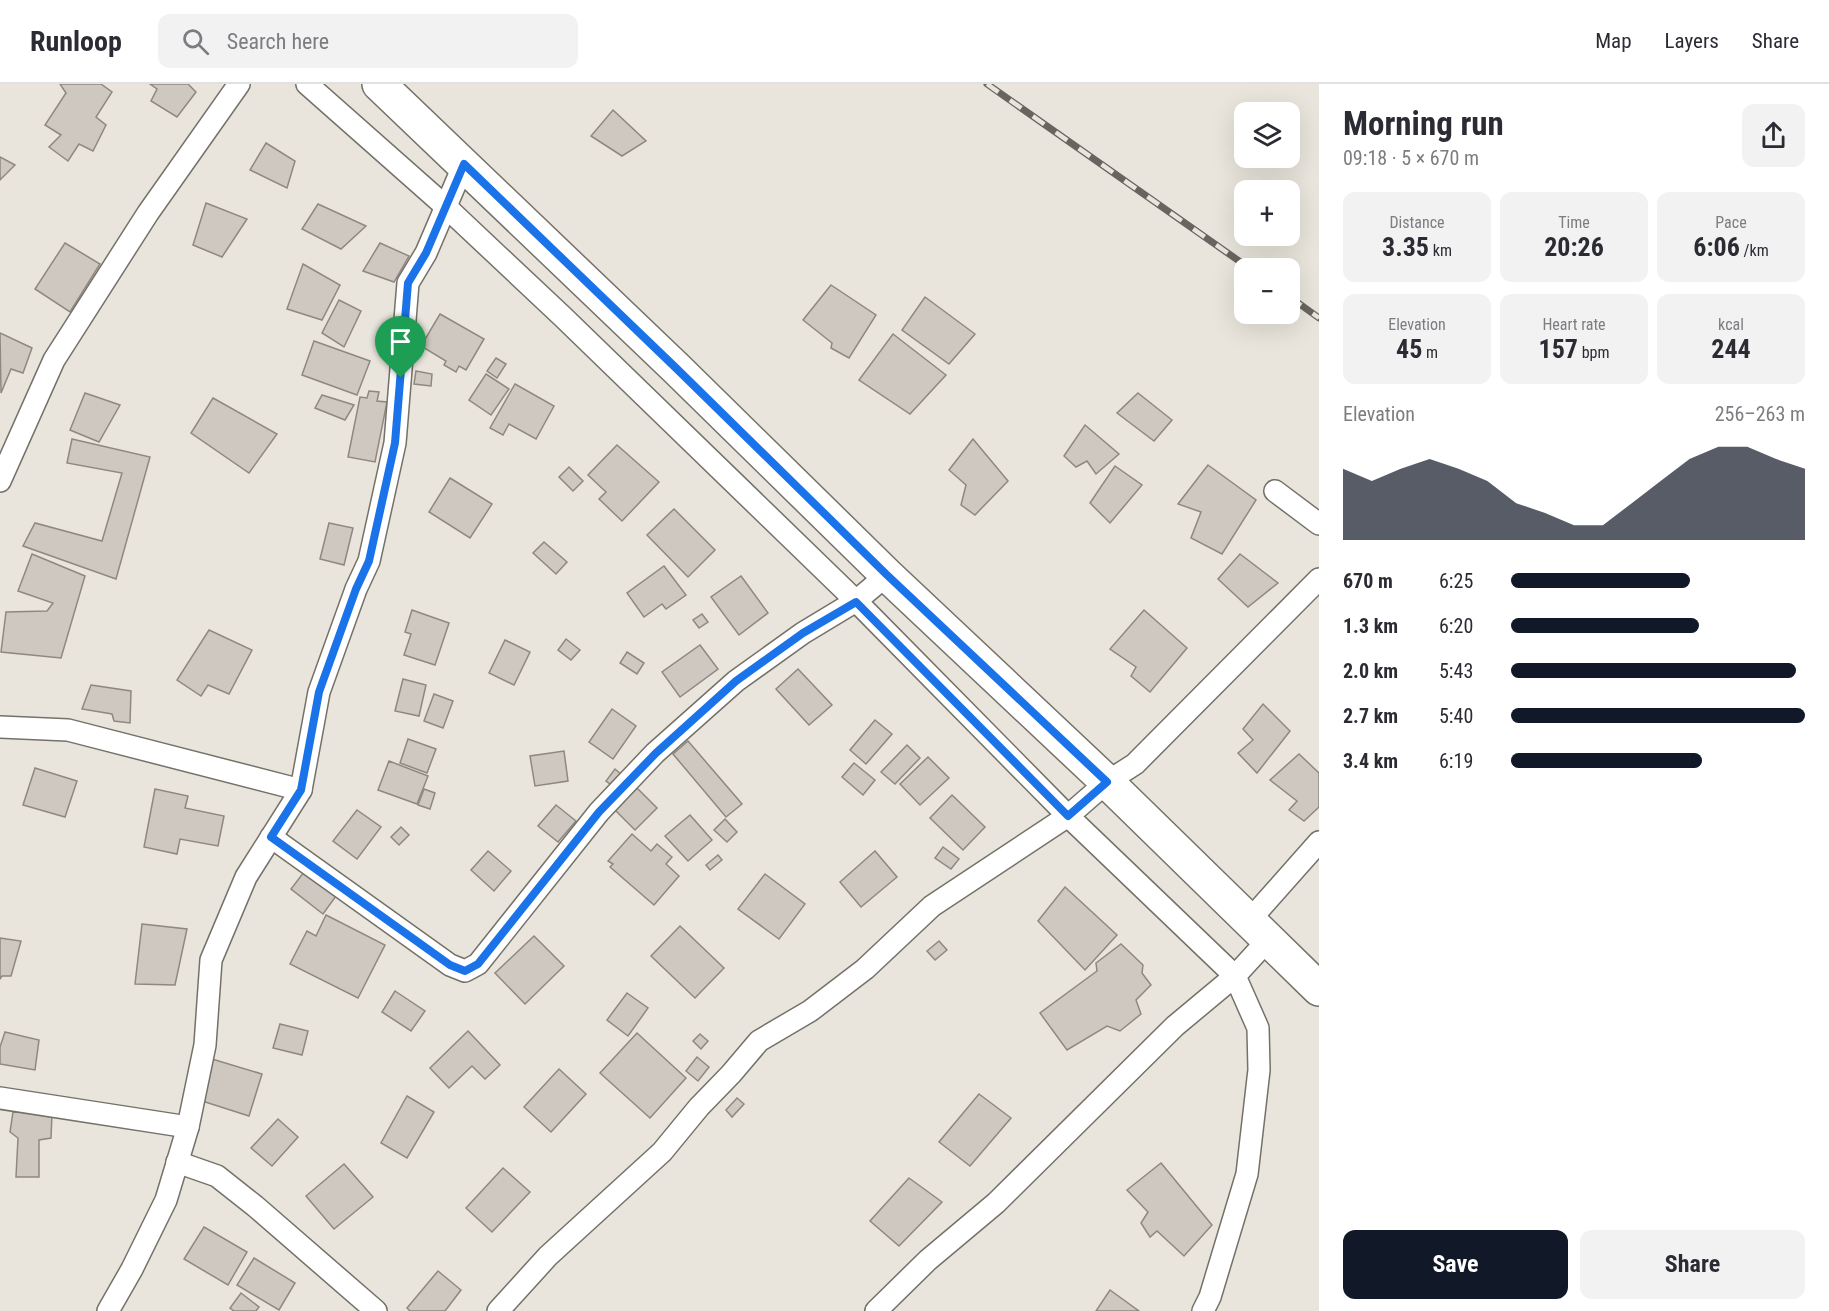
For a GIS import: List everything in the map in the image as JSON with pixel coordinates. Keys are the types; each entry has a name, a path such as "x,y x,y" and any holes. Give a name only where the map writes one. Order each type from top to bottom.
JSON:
{"main road":[{"path":"379,84 677,369 887,575 1107,782 1319,989"}],"street":[{"path":"0,481 54,360 148,213 239,84"},
{"path":"307,84 445,206 562,316 856,602 1068,816 1235,976 1258,1028 1259,1070 1247,1174 1210,1297 1203,1311"},
{"path":"108,1311 132,1269 166,1200 188,1127 205,1045 211,960 246,877 301,790 319,692 356,589 369,561 395,443 408,283 426,253 464,164"},
{"path":"1275,491 1319,524"},
{"path":"271,837 450,965 465,971 478,964 599,812 656,753 736,681 803,633 856,602 887,575"},
{"path":"498,1311 548,1256 662,1152 759,1041 810,1011 865,969 932,906 1068,816 1107,782 1136,764 1319,579"},
{"path":"0,727 68,730 301,790"},
{"path":"876,1311 928,1260 996,1203 1175,1026 1235,976 1258,931 1319,842"},
{"path":"0,1098 188,1127"},
{"path":"177,1162 216,1176 255,1206 376,1311"}],"building":[{"path":"60,84 101,84 112,92 96,117 106,125 93,151 79,144 68,161 49,147 61,135 45,125 66,93"},
{"path":"150,84 188,84 196,92 177,117 151,101 157,89"},
{"path":"613,110 646,141 622,156 591,136"},
{"path":"266,143 295,161 287,188 250,170"},
{"path":"0,157 15,165 0,180"},
{"path":"206,203 247,219 222,257 193,245"},
{"path":"318,204 366,226 341,249 302,229"},
{"path":"65,243 100,264 70,312 35,289"},
{"path":"380,243 409,256 394,282 363,271"},
{"path":"303,264 340,285 322,320 287,309"},
{"path":"831,285 876,315 849,358 831,348 832,343 803,320"},
{"path":"925,297 975,334 949,364 902,330"},
{"path":"339,300 361,311 344,347 322,333"},
{"path":"440,314 484,339 466,370 459,366 456,372 444,365 446,361 421,346"},
{"path":"0,333 32,348 23,373 11,369 1,393"},
{"path":"893,334 946,375 910,414 859,380"},
{"path":"314,341 370,361 357,395 302,375"},
{"path":"496,358 506,364 497,378 487,371"},
{"path":"416,371 432,374 431,386 414,384"},
{"path":"486,374 509,389 491,415 469,400"},
{"path":"515,384 554,406 536,439 509,424 503,435 490,428"},
{"path":"369,391 379,392 377,401 387,402 375,462 348,457 360,397 367,398"},
{"path":"85,393 120,405 99,442 70,430"},
{"path":"1138,393 1172,420 1154,441 1117,413"},
{"path":"322,395 354,405 345,420 315,408"},
{"path":"213,398 277,434 249,473 191,433"},
{"path":"1085,425 1119,454 1096,474 1087,461 1076,467 1064,456"},
{"path":"72,439 150,457 116,579 23,546 35,523 102,541 122,473 67,463"},
{"path":"973,439 1008,481 975,515 961,505 966,485 949,470"},
{"path":"617,445 659,482 622,521 599,499 606,492 588,475"},
{"path":"1208,465 1256,500 1222,554 1191,538 1201,512 1178,504"},
{"path":"1115,466 1142,485 1110,523 1090,503"},
{"path":"569,467 583,481 573,491 559,477"},
{"path":"450,478 492,504 470,538 429,512"},
{"path":"674,509 715,550 688,577 647,535"},
{"path":"329,523 353,528 344,565 320,559"},
{"path":"544,542 567,562 556,574 533,553"},
{"path":"32,554 85,576 61,658 1,652 6,612 47,611 53,603 18,591"},
{"path":"1240,554 1278,583 1248,607 1218,579"},
{"path":"664,566 686,595 666,609 662,604 644,617 627,593"},
{"path":"741,576 768,613 739,635 711,597"},
{"path":"412,610 449,623 435,665 404,655 411,634 405,632"},
{"path":"1144,610 1187,648 1150,692 1131,676 1136,667 1110,649"},
{"path":"702,614 708,622 699,628 693,620"},
{"path":"209,630 252,650 229,694 208,685 201,696 177,680"},
{"path":"566,639 580,650 571,660 558,650"},
{"path":"505,640 530,652 514,685 489,673"},
{"path":"700,645 718,669 680,697 662,672"},
{"path":"627,652 644,663 637,674 620,663"},
{"path":"798,669 832,705 809,725 776,689"},
{"path":"403,679 426,685 419,716 395,711"},
{"path":"91,685 131,691 130,723 114,721 112,714 82,709"},
{"path":"434,694 453,701 443,728 424,721"},
{"path":"1263,704 1290,731 1257,773 1238,753 1253,740 1243,729"},
{"path":"612,709 636,726 613,759 589,742"},
{"path":"875,720 892,734 866,764 850,750"},
{"path":"408,739 436,749 427,773 400,763"},
{"path":"688,741 742,804 726,817 673,754"},
{"path":"907,745 920,758 895,784 881,772"},
{"path":"564,751 568,781 535,786 530,756"},
{"path":"1299,754 1319,773 1319,807 1304,821 1289,810 1297,801 1270,780"},
{"path":"928,757 949,778 920,805 900,784"},
{"path":"389,761 428,776 417,804 378,790"},
{"path":"854,763 875,780 863,795 842,777"},
{"path":"35,768 77,781 65,817 23,805"},
{"path":"615,769 623,776 614,787 606,781"},
{"path":"637,788 657,808 635,830 615,810"},
{"path":"155,789 188,796 185,808 224,816 218,846 180,839 177,854 144,847"},
{"path":"424,789 435,793 430,809 418,805"},
{"path":"952,795 985,827 963,850 930,818"},
{"path":"556,805 576,821 558,842 538,826"},
{"path":"357,810 381,827 357,859 333,841"},
{"path":"690,815 712,840 688,861 665,836"},
{"path":"725,819 737,832 727,842 714,830"},
{"path":"401,827 409,835 399,845 391,837"},
{"path":"632,834 651,851 657,844 672,857 666,864 679,876 654,905 610,867 613,864 608,861"},
{"path":"943,847 959,859 951,869 935,858"},
{"path":"488,851 511,871 494,891 471,870"},
{"path":"875,851 897,877 861,907 840,882"},
{"path":"718,855 722,860 710,870 706,865"},
{"path":"307,868 339,892 323,914 291,889"},
{"path":"765,874 805,904 779,939 738,909"},
{"path":"1065,887 1117,935 1085,970 1038,921"},
{"path":"326,915 385,945 358,998 290,964 307,931 316,936"},
{"path":"142,924 187,929 175,985 135,984"},
{"path":"680,926 724,968 695,998 651,956"},
{"path":"534,936 564,966 525,1004 495,973"},
{"path":"0,938 21,941 11,976 2,976 0,979"},
{"path":"939,941 947,950 935,960 927,951"},
{"path":"1121,944 1143,965 1142,973 1151,985 1136,1000 1141,1014 1120,1031 1107,1026 1067,1050 1040,1013 1097,971 1096,963"},
{"path":"395,991 425,1011 411,1031 382,1012"},
{"path":"627,993 648,1008 628,1036 607,1020"},
{"path":"280,1024 308,1031 302,1055 273,1048"},
{"path":"468,1031 500,1065 485,1079 472,1066 449,1088 430,1068"},
{"path":"5,1032 39,1040 35,1070 0,1064 0,1047"},
{"path":"637,1033 686,1078 650,1118 600,1073"},
{"path":"700,1034 708,1041 701,1049 693,1041"},
{"path":"697,1057 709,1067 698,1081 686,1071"},
{"path":"212,1059 262,1074 249,1116 199,1100"},
{"path":"559,1069 586,1094 551,1132 524,1107"},
{"path":"979,1094 1011,1118 970,1166 939,1142"},
{"path":"407,1096 434,1112 407,1158 381,1143"},
{"path":"737,1098 744,1104 732,1117 726,1110"},
{"path":"13,1112 52,1113 51,1138 39,1140 39,1177 16,1177 18,1138 10,1132"},
{"path":"278,1119 298,1137 272,1166 251,1148"},
{"path":"1161,1163 1212,1225 1184,1256 1157,1231 1150,1237 1141,1223 1148,1212 1127,1190"},
{"path":"344,1164 373,1197 334,1229 306,1196"},
{"path":"503,1168 530,1192 492,1232 466,1208"},
{"path":"909,1178 942,1202 899,1246 870,1221"},
{"path":"204,1227 247,1252 228,1285 184,1259"},
{"path":"254,1258 295,1283 279,1310 237,1285"},
{"path":"438,1271 461,1290 445,1311 410,1311 407,1308"},
{"path":"1110,1290 1139,1311 1096,1311"},
{"path":"241,1293 259,1307 256,1311 234,1311 230,1308"}],"railway":[{"path":"987,84 1235,258"},
{"path":"1300,304 1319,318"}],"route":[{"path":"464,164 887,575 1107,782 1068,816 856,602 803,633 736,681 656,753 599,812 478,964 465,971 450,965 271,837 301,790 319,692 356,589 369,561 395,443 401,378 408,283 426,253 464,164"}]}
